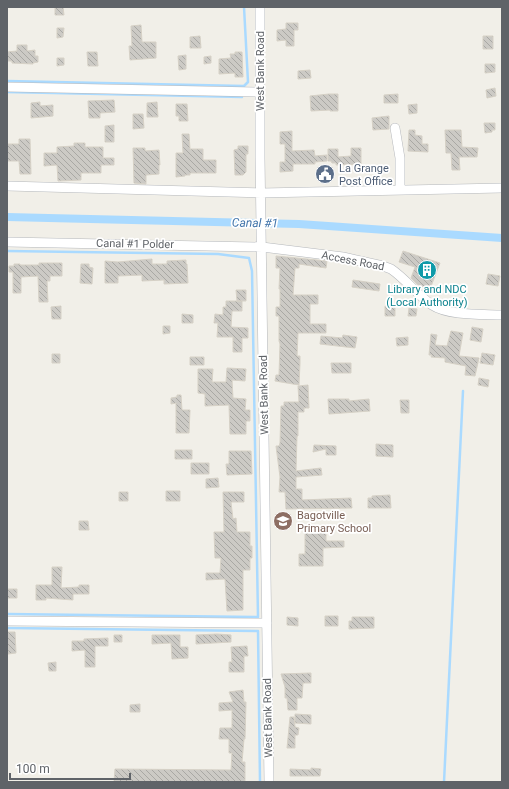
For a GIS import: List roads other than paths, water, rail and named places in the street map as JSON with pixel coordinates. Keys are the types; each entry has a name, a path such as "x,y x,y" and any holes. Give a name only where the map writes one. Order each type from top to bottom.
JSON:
{"street":[{"name":"West Bank Road","path":"260,7 261,198 269,782"},
{"path":"7,87 260,92"},
{"path":"395,128 400,158 400,190"},
{"path":"7,186 261,198 400,190 502,188"},
{"name":"Canal #1 Polder","path":"7,242 262,247"},
{"name":"Access Road","path":"262,247 343,257 383,266 397,273 439,309 452,312 502,315"},
{"path":"7,621 267,623"}],"waterway":[{"path":"7,81 244,86 248,82 244,7"},
{"path":"7,92 242,97"},
{"name":"Canal #1","path":"7,217 299,224 502,238"},
{"path":"7,251 218,254 249,258 252,271 258,617 7,614"},
{"path":"444,782 463,391"},
{"path":"7,628 258,631 260,782"}],"place":[{"name":"La Grange Post Office","path":"325,174"},
{"name":"Library and NDC (Local Authority)","path":"427,270"},
{"name":"Bagotville Primary School","path":"283,521"}]}
